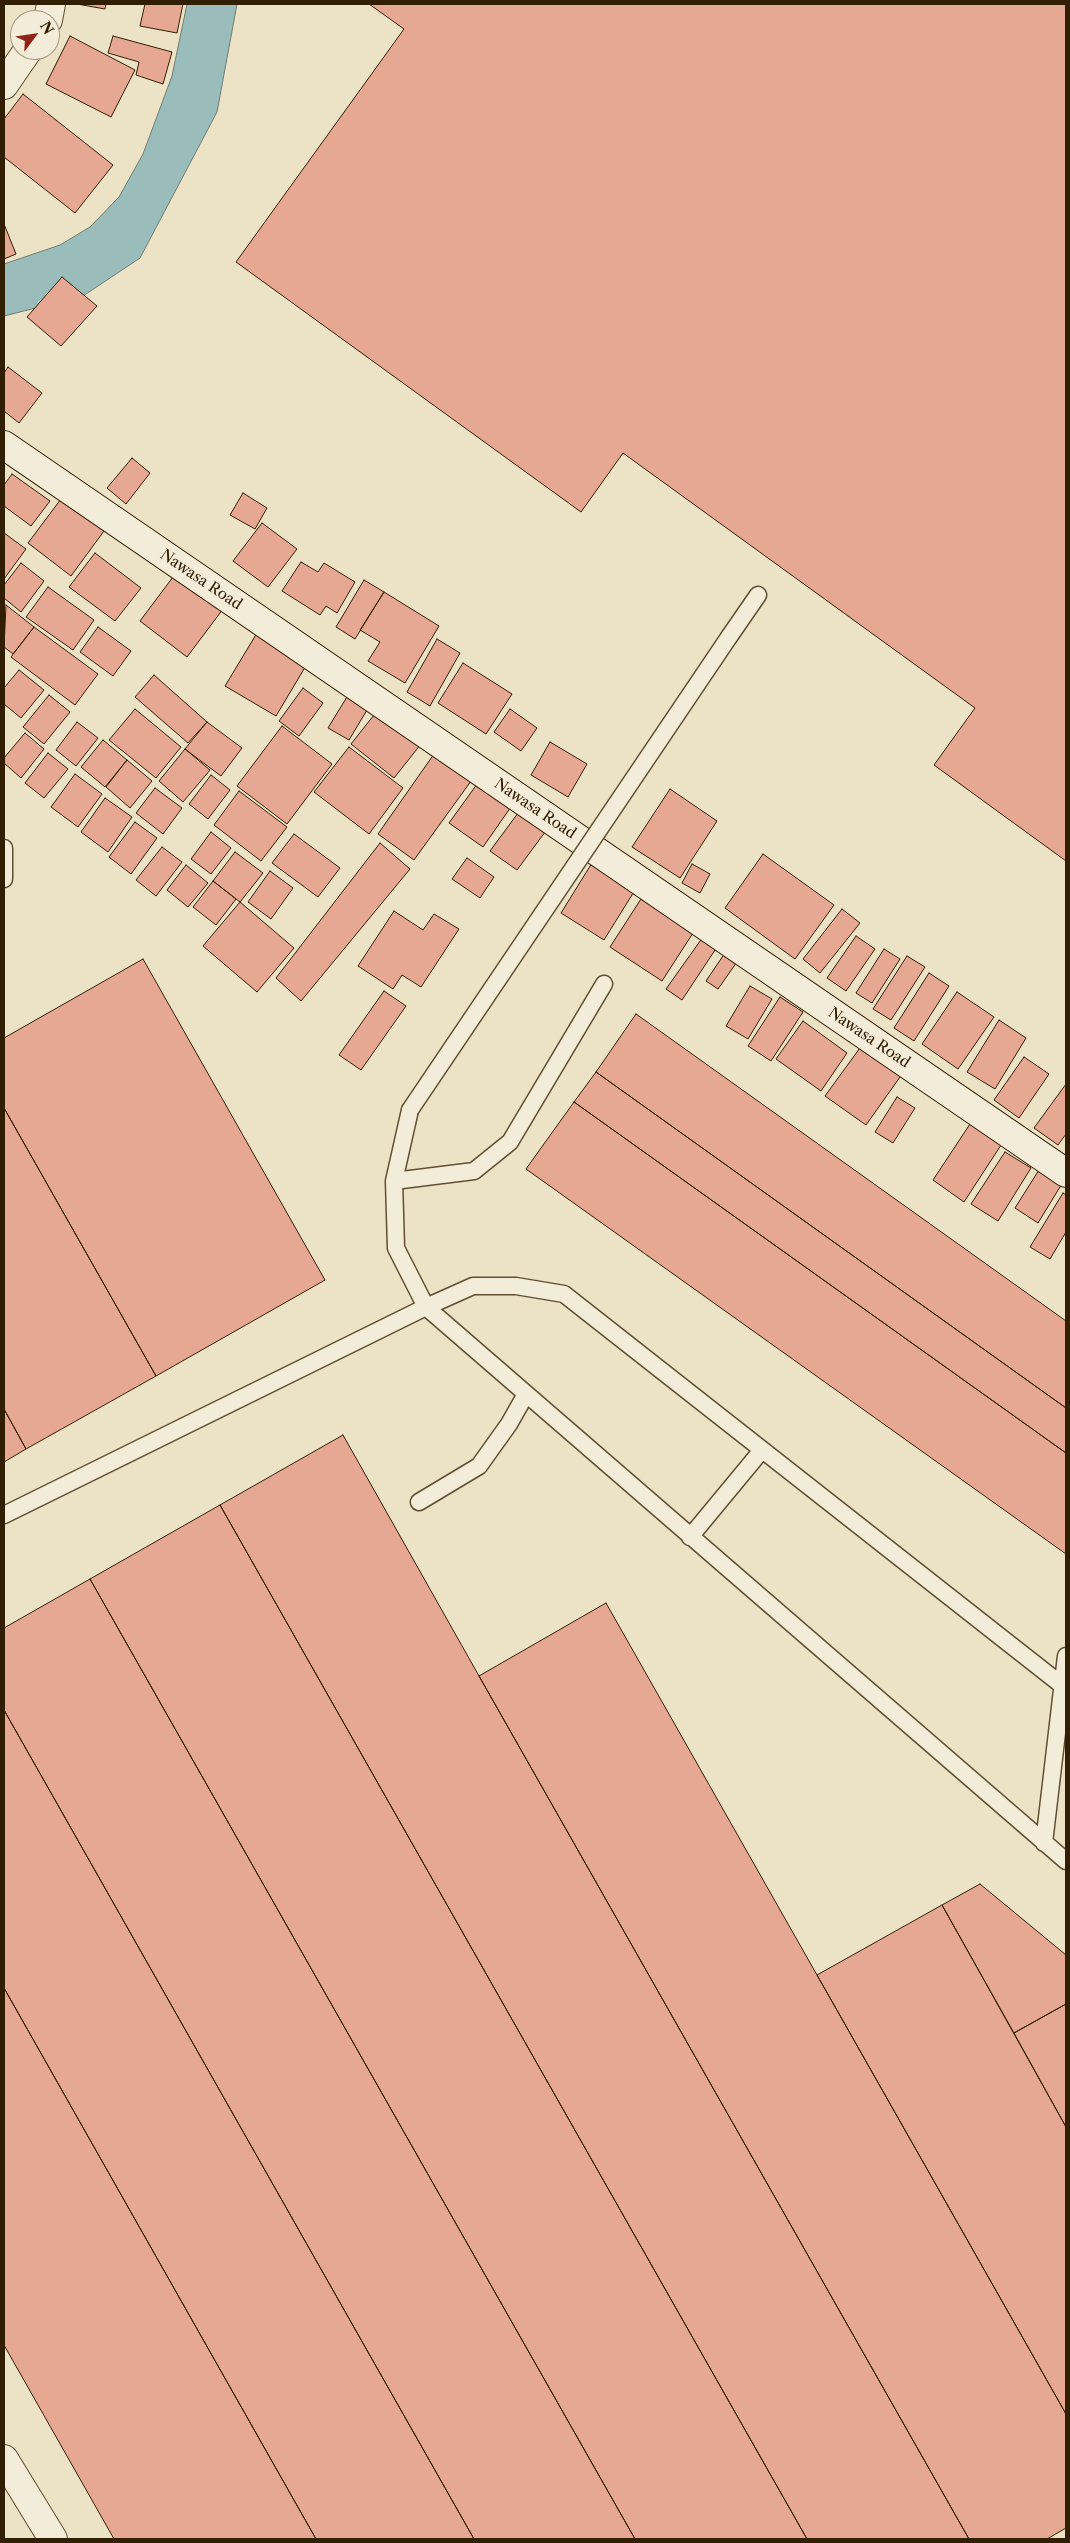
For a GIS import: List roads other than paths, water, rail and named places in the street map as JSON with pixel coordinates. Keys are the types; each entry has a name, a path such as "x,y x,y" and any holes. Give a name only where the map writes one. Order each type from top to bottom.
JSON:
{"street":[{"path":"4,85 21,60"},
{"name":"Nawasa Road","path":"4,445 1066,1173"},
{"path":"4,2459 53,2539"}],"lane":[{"path":"758,595 410,1110 394,1181 396,1248 426,1307 1066,1861"},
{"path":"4,848 4,879"},
{"path":"394,1181 474,1171 510,1142 604,984"},
{"path":"4,1515 426,1307 473,1286 516,1286 564,1294 1063,1686"},
{"path":"419,1502 479,1466 526,1394"},
{"path":"690,1537 762,1450"},
{"path":"1044,1843 1066,1656"}],"water":[{"path":"187,4 237,4 217,112 140,258 83,296 4,316 4,264 60,245 90,227 119,197 143,154 172,76"}]}
